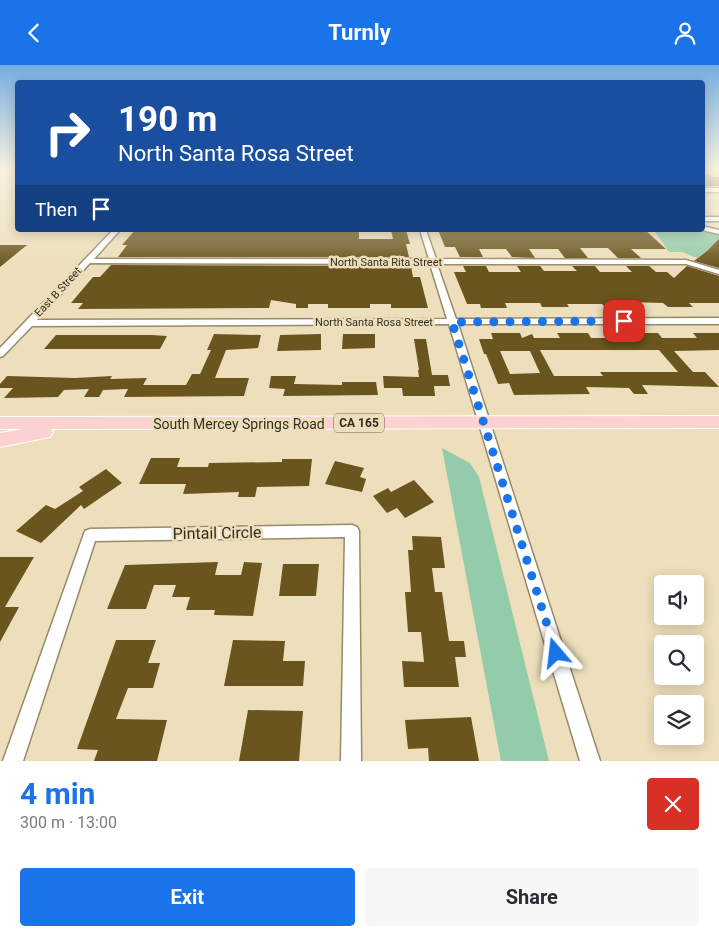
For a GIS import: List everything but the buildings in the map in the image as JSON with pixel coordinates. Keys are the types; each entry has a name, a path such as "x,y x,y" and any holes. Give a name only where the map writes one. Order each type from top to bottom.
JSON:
{"main road":[{"name":"South Mercey Springs Road","path":"0,423 82,425 719,422"},
{"path":"0,440 82,425"}],"street":[{"path":"705,219 719,219"},
{"path":"705,229 719,233"},
{"name":"East B Street","path":"0,354 115,232"},
{"path":"424,232 590,761"},
{"name":"North Santa Rita Street","path":"87,261 686,262 719,272"},
{"name":"North Santa Rosa Street","path":"29,323 719,321"},
{"name":"Pintail Circle","path":"14,761 90,535 352,531 351,761"}],"green space":[{"path":"705,231 719,235 719,241 697,258 682,252 669,252 655,232"},
{"path":"442,448 470,463 479,477 549,761 501,761"}],"route":[{"path":"556,653 452,322 624,321"}]}
